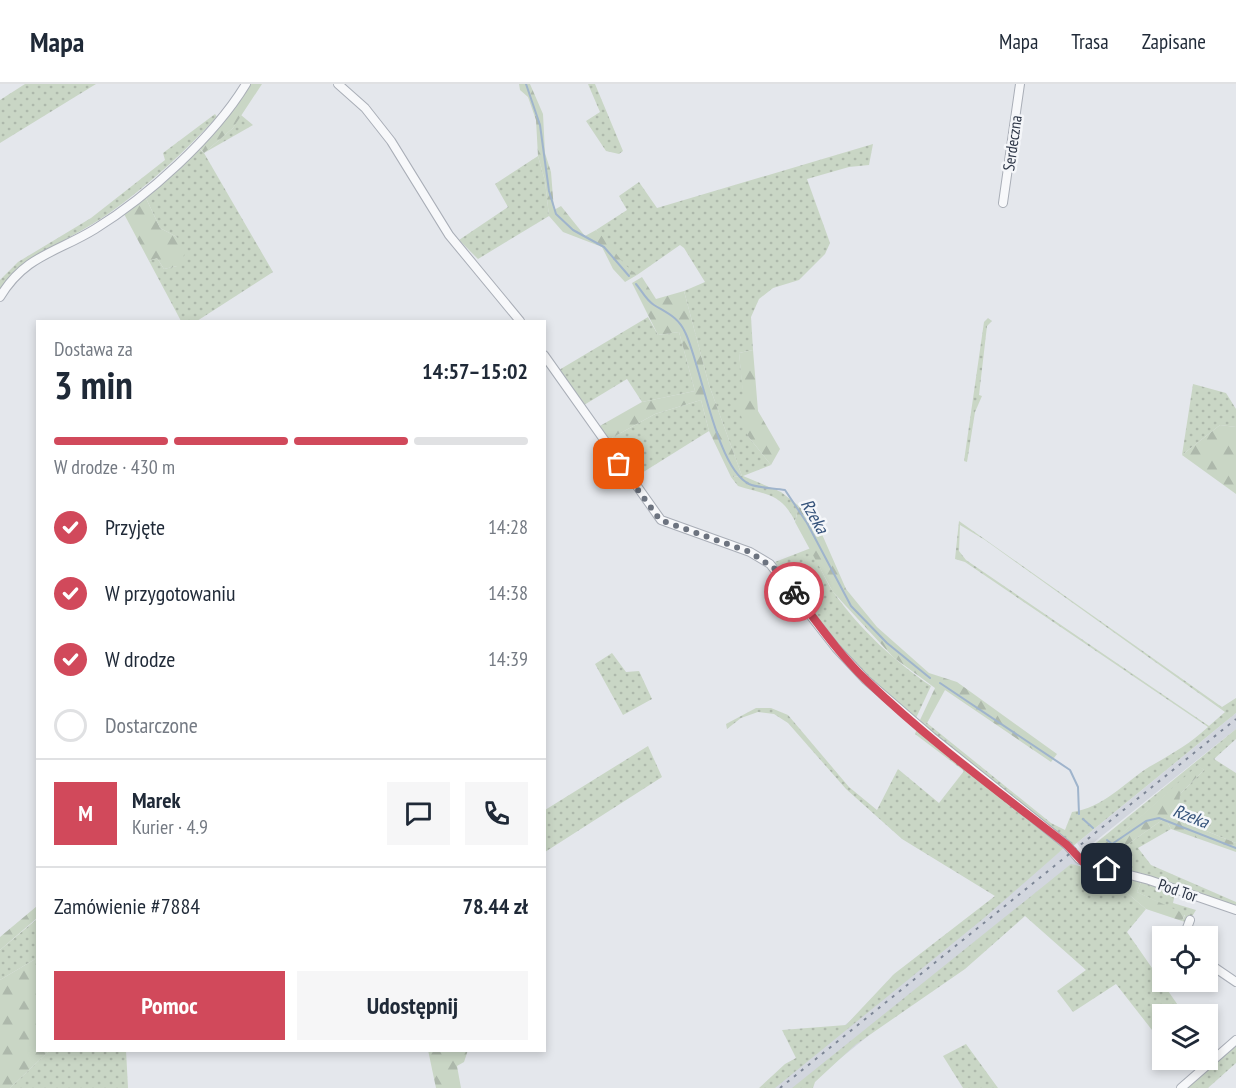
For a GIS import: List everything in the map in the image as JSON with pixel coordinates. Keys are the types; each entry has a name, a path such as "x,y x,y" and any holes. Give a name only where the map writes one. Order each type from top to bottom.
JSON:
{"street":[{"path":"0,297 10,280 45,252 94,230 140,197 190,152 246,84"},
{"path":"338,84 365,108 391,141 449,235 519,320"},
{"name":"Serdeczna","path":"1003,202 1020,84"},
{"name":"Pod Tor","path":"546,358 660,520 750,552 770,564 836,648 866,680 1067,845 1083,862 1149,880 1236,910"},
{"path":"1188,926 1190,920"},
{"path":"1218,970 1236,982"},
{"path":"1181,1088 1236,1040"}],"shaded area":[{"path":"1236,713 1236,729 1083,851 1077,843"},
{"path":"1064,848 1080,864 804,1088 767,1088"}],"green space":[{"path":"25,84 96,84 0,143 0,100"},
{"path":"251,84 262,84 233,128 204,153 200,148"},
{"path":"519,84 530,84 543,114 545,153 551,172 554,210 561,206 585,236 596,230 637,275 625,282 613,269 602,247 563,232 549,216 545,181 538,156 536,120 528,97 520,90"},
{"path":"588,84 595,84 623,151 619,154 606,151 586,121 600,112"},
{"path":"215,114 217,117 191,143 137,192 108,214 37,256 0,290 0,280 18,262 91,218 165,160 163,153"},
{"path":"241,115 253,125 204,153 233,128"},
{"path":"873,144 869,165 849,167 807,179 830,243 825,254 799,280 773,288 759,299 751,317 753,350 739,353 748,436 771,465 743,476 781,492 799,506 795,521 784,505 777,500 764,493 738,486 731,477 742,476 709,385 684,291 705,282 684,248 680,245 637,275 625,267 596,230 627,210 619,196 639,182 657,208"},
{"path":"199,148 273,272 199,320 180,320 149,261 157,258 164,269 177,266 177,237 160,228 145,196"},
{"path":"538,156 545,181 549,216 478,259 459,240 508,207 495,184"},
{"path":"145,196 160,228 177,237 186,252 177,266 164,269 157,258 149,261 123,212"},
{"path":"642,277 656,299 684,291 709,385 742,476 731,477 709,431 701,400 655,414 608,440 598,427 642,402 695,391 679,332 658,335 632,283"},
{"path":"648,317 658,335 679,332 695,391 642,402 627,379 584,405 559,370"},
{"path":"988,318 992,321 987,326 979,395 982,396 975,412 967,462 964,461 984,322"},
{"path":"753,350 758,411 780,449 771,465 748,436 737,404 743,395 739,353"},
{"path":"1193,384 1226,393 1236,409 1236,427 1220,425 1182,455"},
{"path":"701,400 709,431 637,476 608,440 655,414"},
{"path":"1220,425 1236,427 1236,494 1182,455"},
{"path":"799,506 814,516 846,589 877,627 929,673 957,682 1057,754 1051,762 945,690 927,723 922,724 920,720 935,688 893,657 833,592 795,522"},
{"path":"959,521 1222,707 1236,698 1236,713 1072,847 922,724 927,723 1051,823 1065,830 1072,812 1094,806 1149,767 1187,744 1208,727 965,562 955,559","holes":["960,525 985,540 1225,712 1209,726 966,560 959,551"]},
{"path":"811,548 831,588 855,619 891,655 931,686 916,718 912,718 845,655 775,562"},
{"path":"612,653 626,672 639,671 652,699 623,715 595,664"},
{"path":"756,708 771,708 788,715 849,787 877,810 898,769 939,803 964,771 915,734 917,729 1064,848 984,918 775,1088 759,1088 785,1064 796,1058 782,1030 846,1025 894,974 995,896 902,839 846,789 788,723 774,714 758,712 741,718 727,729 726,724"},
{"path":"1236,729 1236,739 1214,759 1236,773 1236,843 1179,820 1180,794 1204,770 1198,766 1091,861 1080,856"},
{"path":"648,746 662,777 546,851 546,809"},
{"path":"1198,765 1204,770 1180,794 1179,820 1236,843 1236,852 1171,829 1165,818 1121,849 1127,860 1123,869 1091,861"},
{"path":"1165,818 1171,829 1138,848 1151,865 1236,902 1236,906 1123,869 1127,860 1121,849"},
{"path":"1071,864 1092,869 1087,883 1127,893 1146,909 1127,932 1152,968 1152,992 1169,992 1177,1004 1152,1004 1152,1030 1116,984 1073,1012 1057,991 1086,970 1025,916 965,969 855,1045 815,1082 813,1088 792,1088"},
{"path":"1092,869 1141,882 1137,892 1185,914 1182,921 1146,909 1127,893 1120,897 1087,883"},
{"path":"1141,882 1175,894 1173,903 1196,910 1188,923 1182,921 1185,915 1137,892"},
{"path":"36,907 36,919 0,950 0,937"},
{"path":"36,920 36,959 0,980 0,950"},
{"path":"36,959 36,1052 48,1052 10,1088 0,1088 0,980"},
{"path":"966,1044 998,1088 963,1088 943,1056"},
{"path":"1236,1045 1236,1063 1208,1088 1186,1088 1207,1070 1218,1070 1218,1060"},
{"path":"48,1052 126,1052 128,1088 10,1088"},
{"path":"428,1052 467,1052 464,1062 457,1066 461,1088 436,1088"}],"waterway":[{"name":"Rzeka","path":"526,84 540,125 549,191 556,214 573,230 604,247 629,276"},
{"name":"Rzeka","path":"636,284 649,301 676,319 685,332 718,437 737,474 749,484 785,490 807,523 851,606 887,643 930,678"},
{"name":"Rzeka","path":"940,683 1070,770 1078,787 1079,814"},
{"name":"Rzeka","path":"1107,840 1112,844 1146,821 1159,818 1236,848"},
{"name":"Rzeka","path":"1083,819 1093,828"}],"railway":[{"path":"780,1088 1236,719"}],"way so far":[{"path":"619,464 660,520 750,552 778,571 794,592"}],"route":[{"path":"794,592 836,648 866,680 932,737 1067,845 1079,859 1107,869"}]}
